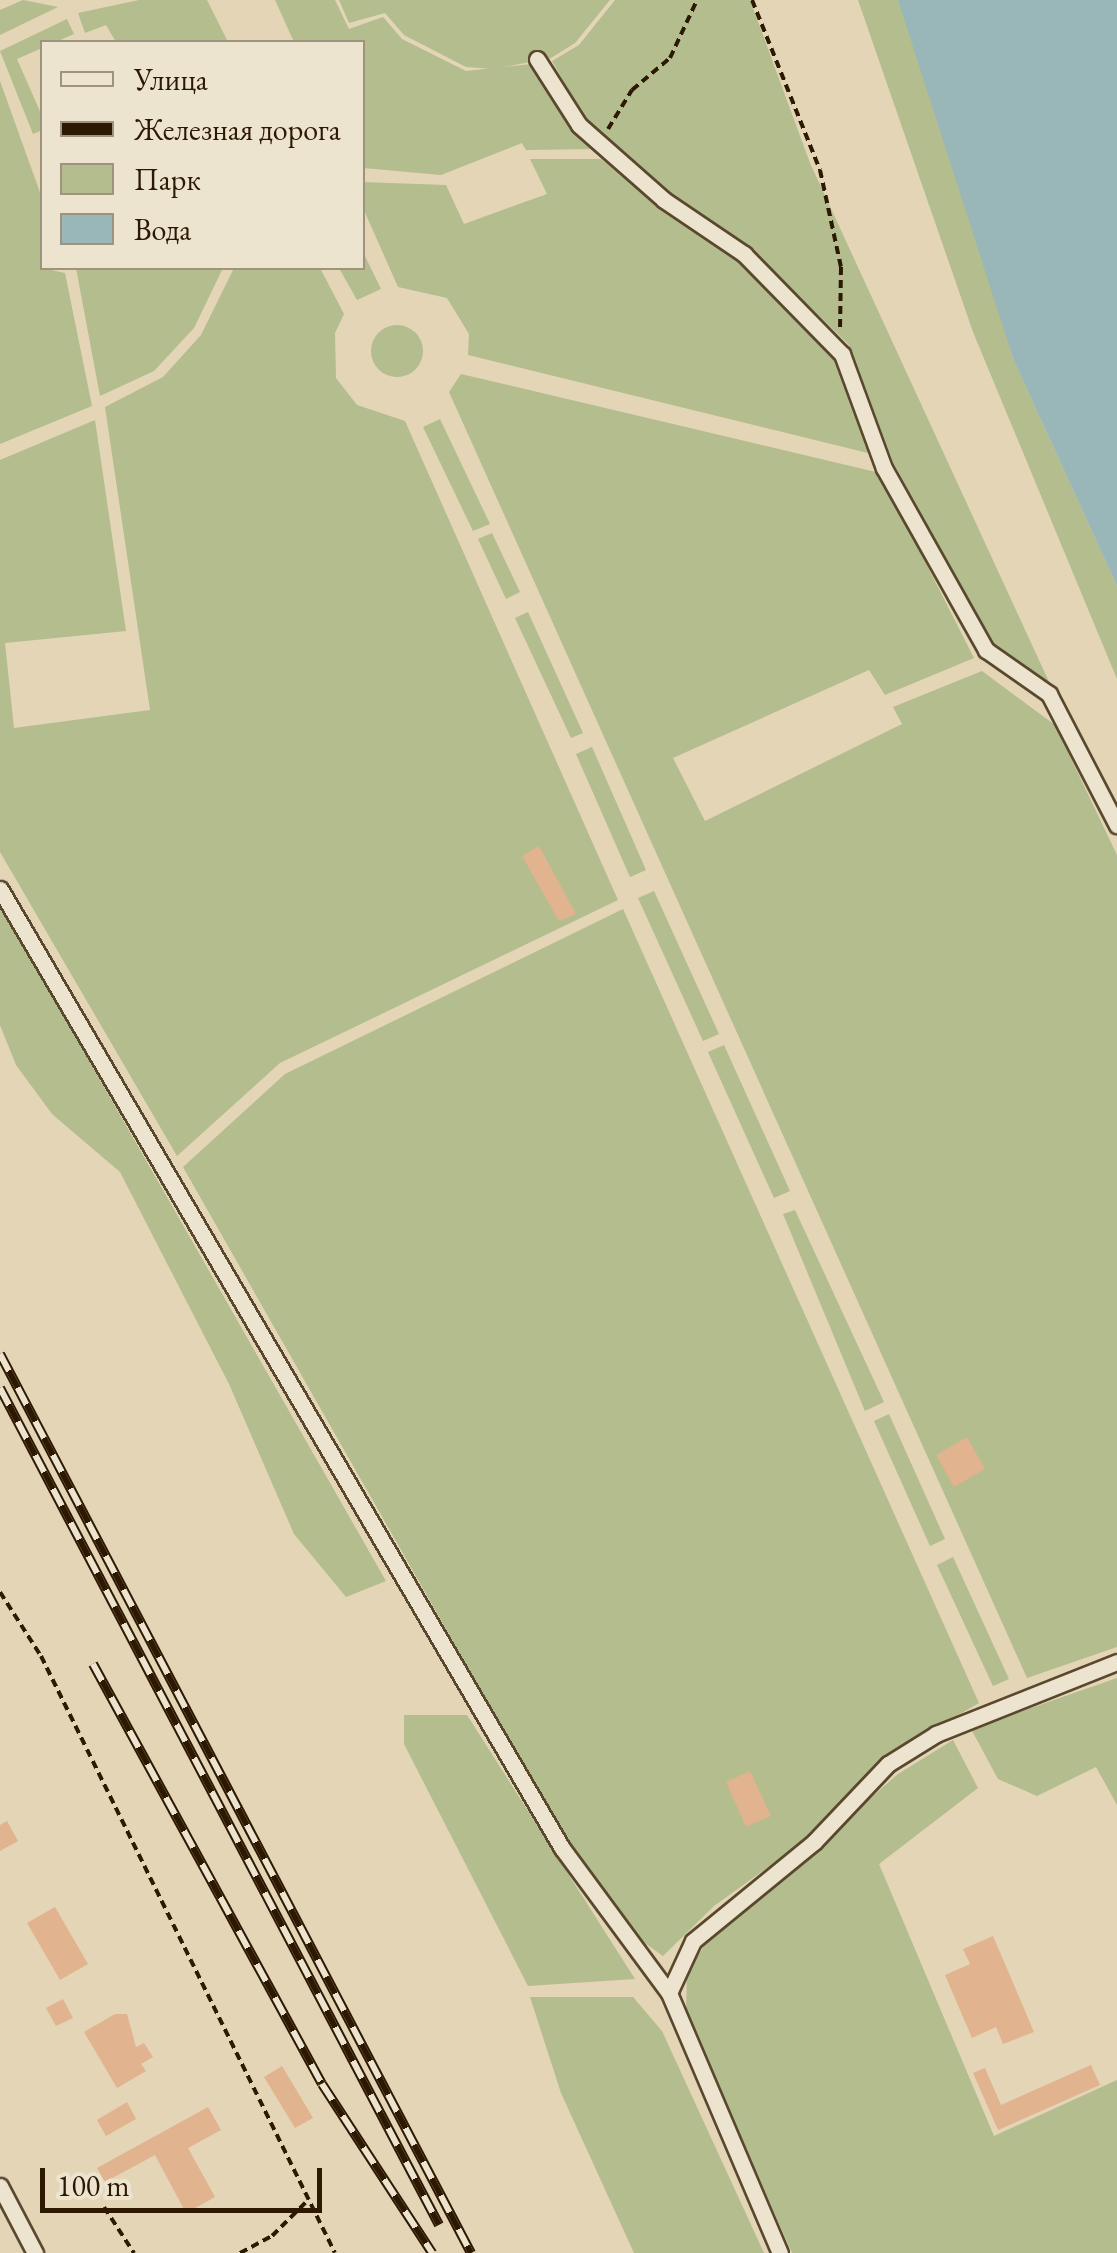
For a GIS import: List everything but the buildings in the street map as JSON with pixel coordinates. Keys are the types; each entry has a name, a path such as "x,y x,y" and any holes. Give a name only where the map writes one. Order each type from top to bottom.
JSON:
{"street":[{"path":"537,59 601,145 744,254 842,354 884,468 986,650 1049,694 1117,824"},
{"path":"0,889 562,1848 668,1993 780,2253"},
{"path":"668,1993 694,1941 814,1842 888,1764 936,1734 1117,1662"},
{"path":"0,2186 35,2253"}],"path":[{"path":"601,145 632,90 670,58 697,0"},
{"path":"752,0 820,170 842,266 842,354"},
{"path":"0,1592 41,1656 306,2202 336,2253"},
{"path":"240,2253 272,2236 306,2202"},
{"path":"104,2207 134,2253"}],"green space":[{"path":"23,0 58,7 0,35 0,10"},
{"path":"139,0 207,0 227,40 115,40 106,25 85,33 78,13"},
{"path":"275,0 335,0 349,29 383,17 402,39 466,71 531,64 595,149 526,150 522,143 441,175 365,168 365,40 293,40"},
{"path":"339,0 610,0 575,43 551,58 493,69 466,67 404,35 385,13 349,23"},
{"path":"615,0 750,0 810,163 1050,684 993,644 893,462 849,345 747,245 670,193 581,113 552,61 579,45"},
{"path":"858,0 898,0 909,22 1014,361 1117,586 1117,679 973,332"},
{"path":"67,19 74,34 60,40 40,40 40,49 17,59 40,111 40,131 33,134 0,51"},
{"path":"0,81 40,192 40,270 65,273 92,406 0,444"},
{"path":"530,159 601,159 739,260 834,355 872,454 468,355 469,334 447,298 398,287 365,213 365,182 446,185 464,224 547,194"},
{"path":"365,256 381,289 357,300 340,270 365,270"},
{"path":"76,270 222,270 194,328 154,371 100,396"},
{"path":"233,270 321,270 344,314 335,333 336,378 357,405 405,421 618,900 280,1063 177,1156 0,852 0,460 95,420 126,631 5,643 14,728 150,710 105,407 163,377 201,335"},
{"path":"397,325 415,333 423,351 415,369 397,377 379,369 371,351 379,333"},
{"path":"461,374 880,473 974,658 885,695 869,670 673,758 705,821 902,724 893,707 982,671 1055,725 1117,855 1117,1647 1027,1678 449,392"},
{"path":"440,419 490,524 473,531 423,427"},
{"path":"492,533 520,592 506,599 478,539"},
{"path":"528,612 583,733 571,738 515,618"},
{"path":"592,747 646,870 630,877 576,754"},
{"path":"654,891 719,1034 703,1041 638,898"},
{"path":"0,909 386,1581 346,1597 294,1534 229,1384 120,1172 52,1114 16,1065 0,1025"},
{"path":"623,909 979,1703 878,1761 803,1842 714,1906 663,1956 642,1941 565,1838 183,1167 285,1074"},
{"path":"724,1045 790,1191 774,1198 708,1052"},
{"path":"795,1210 884,1402 865,1411 783,1214"},
{"path":"889,1414 945,1539 930,1546 874,1421"},
{"path":"953,1557 1009,1679 993,1686 937,1565"},
{"path":"1117,1678 1117,1805 1096,1767 1037,1796 998,1779 971,1729"},
{"path":"404,1715 467,1715 635,1979 528,1986 404,1744"},
{"path":"953,1740 978,1788 879,1864 994,2136 1117,2080 1117,2253 792,2253 686,2012 687,1974 707,1941 898,1774"},
{"path":"530,1997 633,1997 662,2031 764,2253 634,2253 561,2093"}],"water":[{"path":"898,0 1117,0 1117,586 1014,361"}],"railway":[{"path":"0,1354 471,2253"},
{"path":"0,1388 439,2225"},
{"path":"93,1664 322,2084 432,2253"}]}
